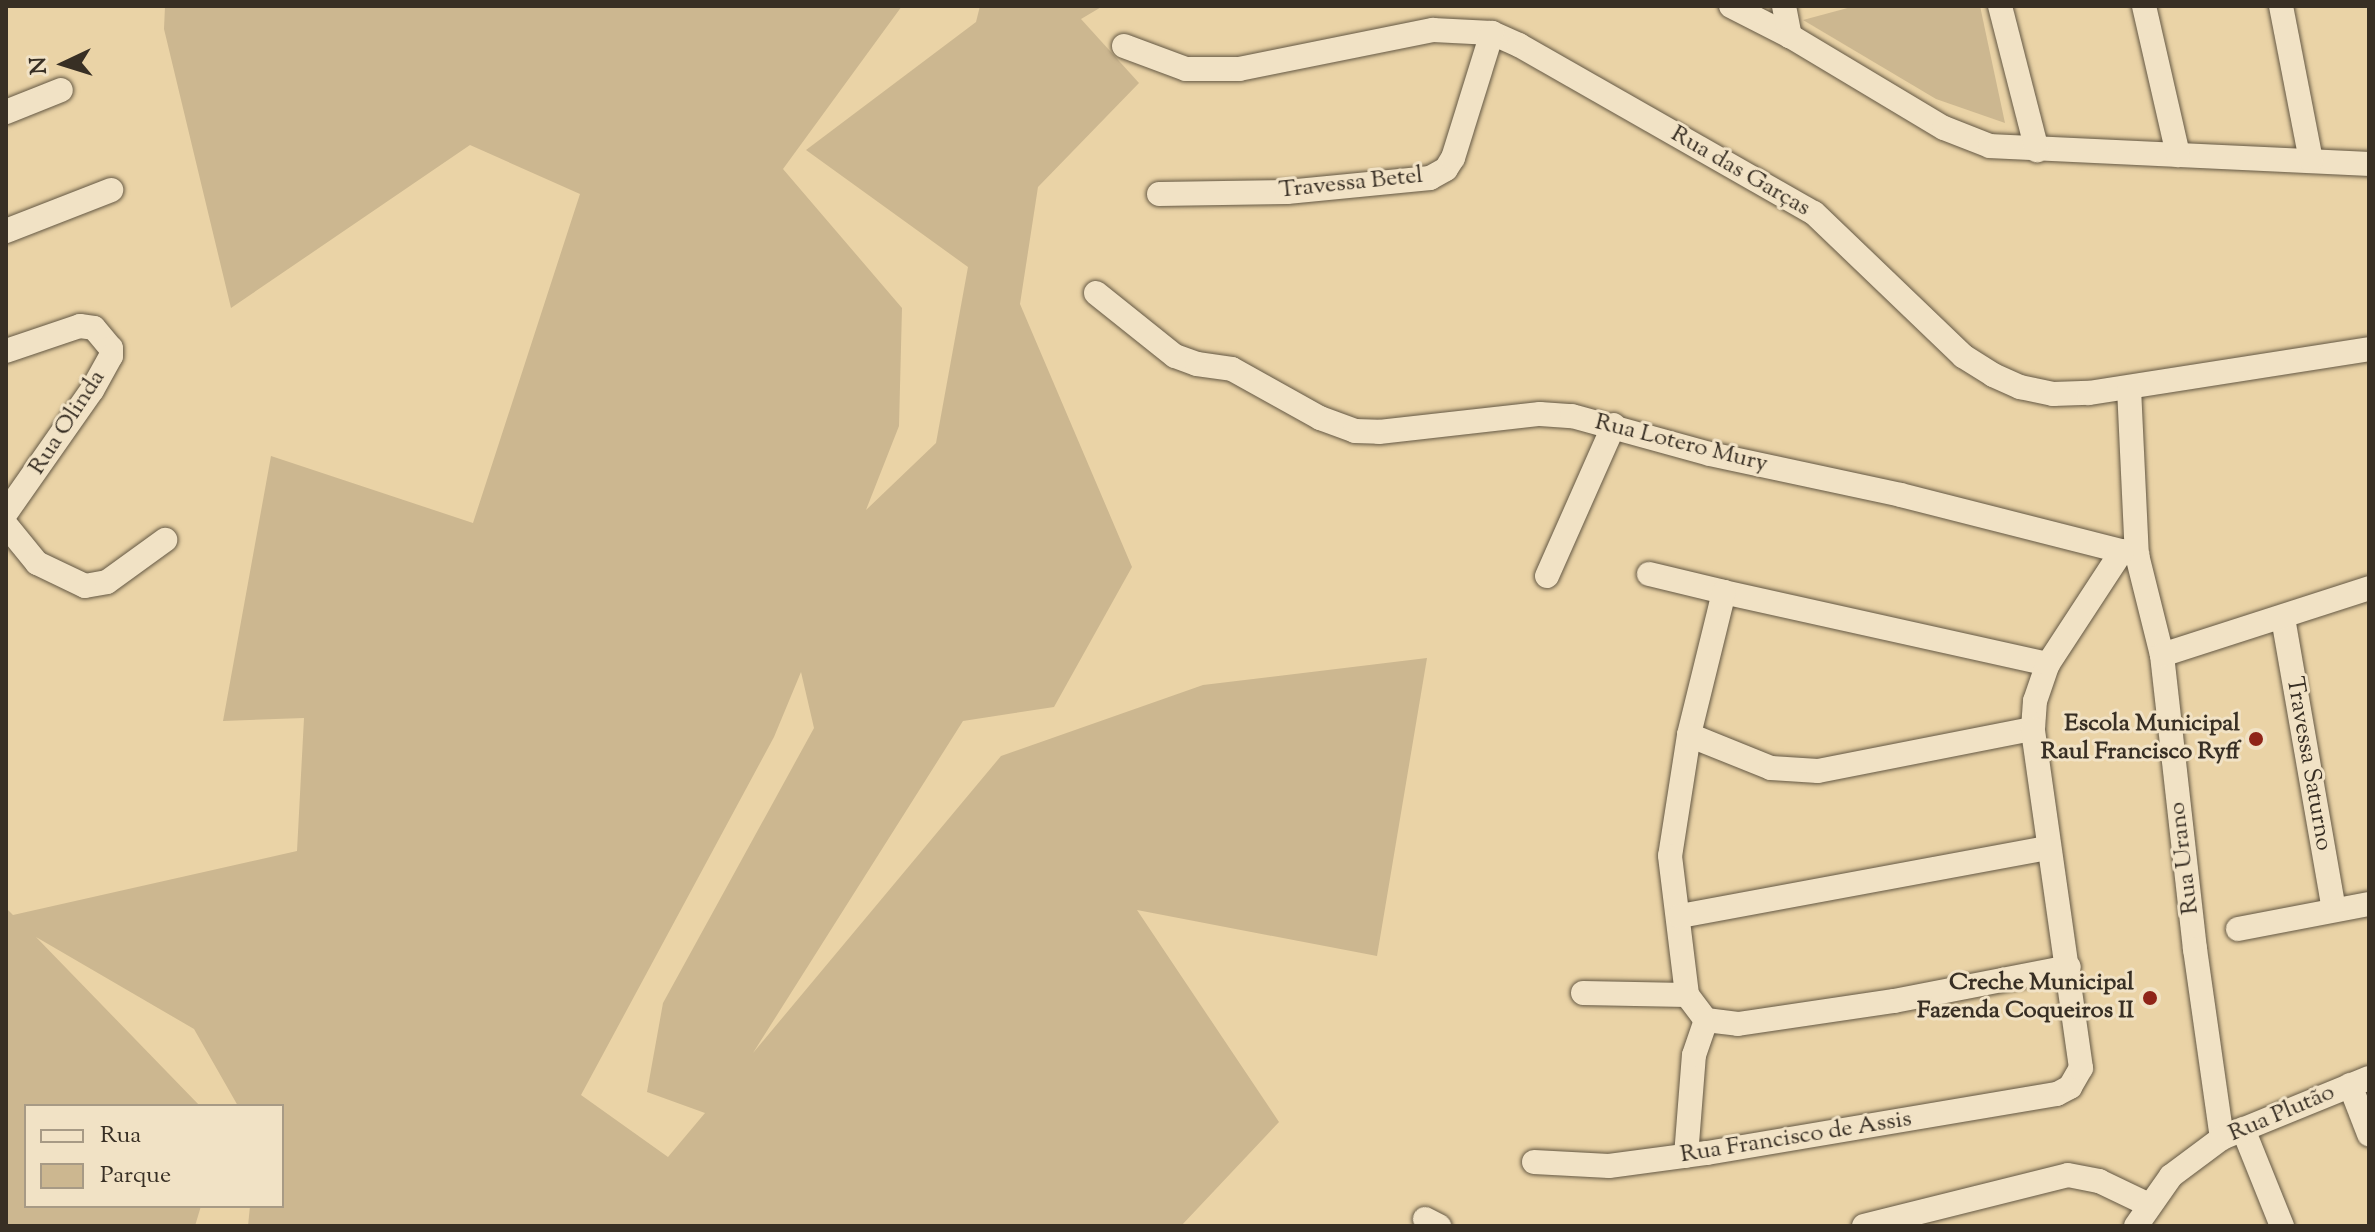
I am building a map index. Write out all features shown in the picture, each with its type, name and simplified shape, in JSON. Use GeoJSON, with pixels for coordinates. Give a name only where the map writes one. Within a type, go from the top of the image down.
{"type":"FeatureCollection","features":[{"type":"Feature","properties":{"kind":"street"},"geometry":{"type":"LineString","coordinates":[[1731,6],[1790,36],[1944,128],[1990,146],[2369,164]]}},
{"type":"Feature","properties":{"kind":"street"},"geometry":{"type":"LineString","coordinates":[[1786,6],[1790,36]]}},
{"type":"Feature","properties":{"kind":"street"},"geometry":{"type":"LineString","coordinates":[[2000,6],[2037,150]]}},
{"type":"Feature","properties":{"kind":"street"},"geometry":{"type":"LineString","coordinates":[[2144,6],[2178,155]]}},
{"type":"Feature","properties":{"kind":"street"},"geometry":{"type":"LineString","coordinates":[[2281,6],[2311,160]]}},
{"type":"Feature","properties":{"kind":"street","name":"Rua das Garças"},"geometry":{"type":"LineString","coordinates":[[1124,46],[1186,69],[1239,69],[1433,30],[1492,33],[1533,52],[1814,213],[1946,340],[1993,375],[2020,387],[2053,394],[2129,388],[2369,349]]}},
{"type":"Feature","properties":{"kind":"street","name":"Travessa Betel"},"geometry":{"type":"LineString","coordinates":[[1159,194],[1287,192],[1430,178],[1446,169],[1453,158],[1492,33]]}},
{"type":"Feature","properties":{"kind":"street"},"geometry":{"type":"LineString","coordinates":[[6,112],[61,90]]}},
{"type":"Feature","properties":{"kind":"street"},"geometry":{"type":"LineString","coordinates":[[6,231],[111,190]]}},
{"type":"Feature","properties":{"kind":"street","name":"Rua Lotero Mury"},"geometry":{"type":"LineString","coordinates":[[1096,293],[1175,356],[1197,364],[1232,369],[1320,418],[1355,431],[1379,432],[1540,414],[1614,425],[1710,454],[1901,495],[2130,553]]}},
{"type":"Feature","properties":{"kind":"street","name":"Rua Olinda"},"geometry":{"type":"LineString","coordinates":[[6,351],[80,326],[94,328],[111,348],[111,356],[92,390],[6,513]]}},
{"type":"Feature","properties":{"kind":"street","name":"Rua Urano"},"geometry":{"type":"LineString","coordinates":[[2129,388],[2130,553],[2162,655],[2195,949],[2233,1133],[2282,1226]]}},
{"type":"Feature","properties":{"kind":"street"},"geometry":{"type":"LineString","coordinates":[[1547,576],[1614,425]]}},
{"type":"Feature","properties":{"kind":"street"},"geometry":{"type":"LineString","coordinates":[[6,525],[37,563],[85,586],[107,582],[165,540]]}},
{"type":"Feature","properties":{"kind":"street"},"geometry":{"type":"LineString","coordinates":[[1724,592],[1689,735],[1670,856],[1680,916],[1687,995],[1706,1020],[1738,1024],[1894,1001],[2069,967],[2047,848],[2033,729],[2035,701],[2048,664],[2130,553]]}},
{"type":"Feature","properties":{"kind":"street"},"geometry":{"type":"LineString","coordinates":[[1649,574],[2048,664]]}},
{"type":"Feature","properties":{"kind":"street"},"geometry":{"type":"LineString","coordinates":[[2162,655],[2369,588]]}},
{"type":"Feature","properties":{"kind":"street","name":"Travessa Saturno"},"geometry":{"type":"LineString","coordinates":[[2283,618],[2334,909]]}},
{"type":"Feature","properties":{"kind":"street"},"geometry":{"type":"LineString","coordinates":[[1689,735],[1771,768],[1818,771],[2033,729]]}},
{"type":"Feature","properties":{"kind":"street"},"geometry":{"type":"LineString","coordinates":[[1680,916],[2047,848]]}},
{"type":"Feature","properties":{"kind":"street"},"geometry":{"type":"LineString","coordinates":[[2238,929],[2369,904]]}},
{"type":"Feature","properties":{"kind":"street","name":"Rua Francisco de Assis"},"geometry":{"type":"LineString","coordinates":[[1534,1162],[1609,1166],[1686,1156],[2057,1094],[2070,1087],[2081,1068],[2069,967]]}},
{"type":"Feature","properties":{"kind":"street"},"geometry":{"type":"LineString","coordinates":[[1583,993],[1687,995]]}},
{"type":"Feature","properties":{"kind":"street"},"geometry":{"type":"LineString","coordinates":[[1686,1156],[1691,1076],[1706,1020]]}},
{"type":"Feature","properties":{"kind":"street"},"geometry":{"type":"LineString","coordinates":[[2360,1081],[2369,1134]]}},
{"type":"Feature","properties":{"kind":"street","name":"Rua Plutão"},"geometry":{"type":"LineString","coordinates":[[2142,1216],[2171,1176],[2233,1133],[2360,1081]]}},
{"type":"Feature","properties":{"kind":"street"},"geometry":{"type":"LineString","coordinates":[[1864,1226],[2068,1175],[2099,1181],[2142,1216]]}},
{"type":"Feature","properties":{"kind":"green space"},"geometry":{"type":"Polygon","coordinates":[[[165,6],[902,6],[783,169],[902,308],[899,426],[866,510],[936,443],[968,267],[806,150],[976,22],[980,6],[1103,6],[1081,19],[1139,83],[1038,187],[1020,304],[1132,567],[1054,707],[963,721],[753,1053],[1001,756],[1203,685],[1427,658],[1377,956],[1137,910],[1279,1122],[1181,1226],[248,1226],[250,1208],[284,1208],[284,1104],[237,1104],[194,1029],[36,937],[198,1104],[24,1104],[24,1208],[200,1208],[195,1226],[6,1226],[6,908],[13,915],[297,851],[304,718],[223,721],[271,456],[473,523],[580,194],[470,145],[231,308],[164,29],[165,6]],[[801,672],[774,737],[581,1095],[668,1157],[705,1113],[647,1092],[663,1003],[814,728],[801,672]]]}},
{"type":"Feature","properties":{"kind":"green space"},"geometry":{"type":"Polygon","coordinates":[[[1855,6],[1980,6],[2005,123],[1936,99],[1803,20],[1855,6]]]}},
{"type":"Feature","properties":{"kind":"place","name":"Escola Municipal Raul Francisco Ryff"},"geometry":{"type":"Point","coordinates":[2256,739]}},
{"type":"Feature","properties":{"kind":"place","name":"Creche Municipal Fazenda Coqueiros II"},"geometry":{"type":"Point","coordinates":[2150,998]}}]}
